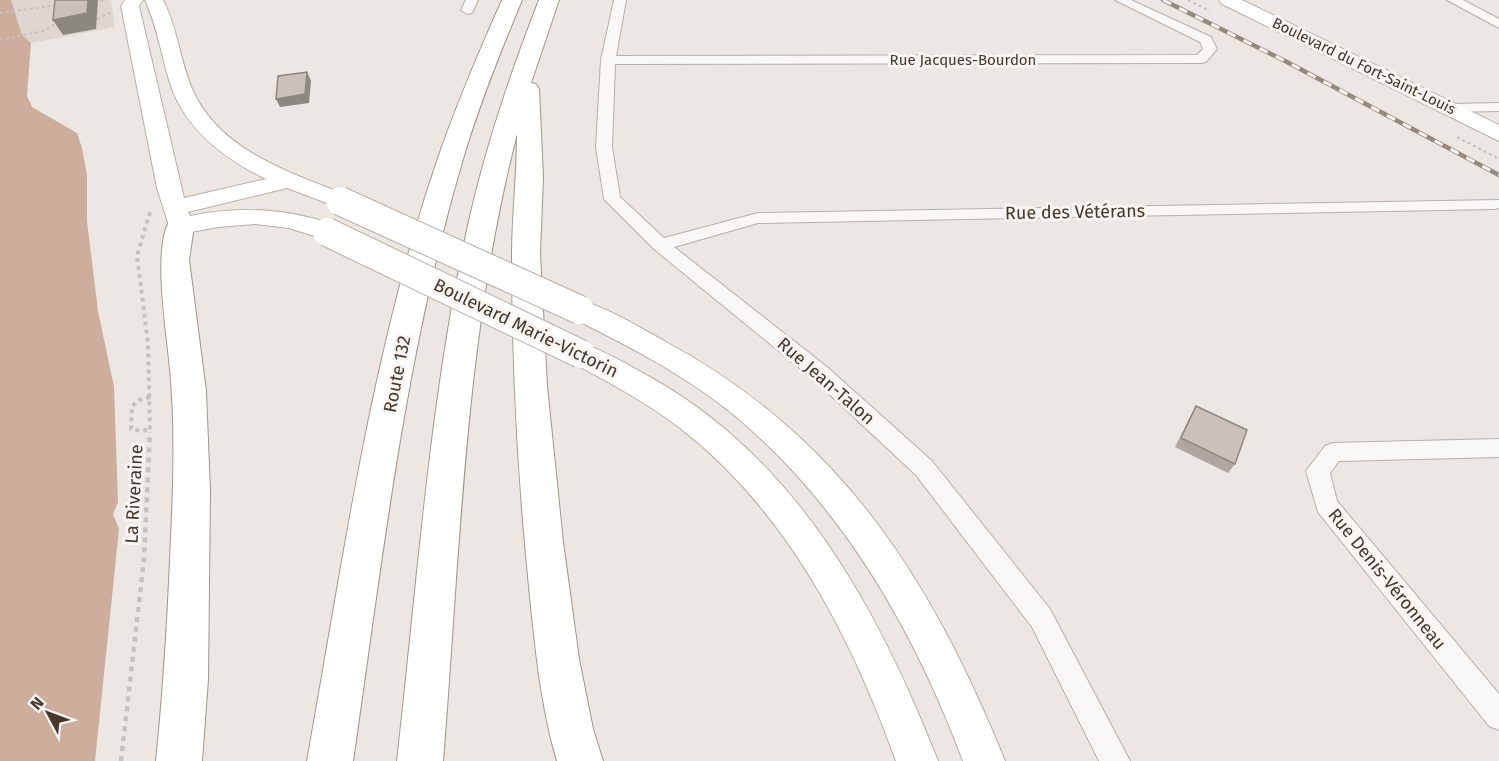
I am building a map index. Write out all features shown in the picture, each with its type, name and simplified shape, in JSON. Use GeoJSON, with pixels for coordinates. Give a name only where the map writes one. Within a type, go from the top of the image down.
{"type":"FeatureCollection","features":[{"type":"Feature","properties":{"kind":"highway","name":"Route 132"},"geometry":{"type":"LineString","coordinates":[[330,761],[386,431],[416,284],[460,129],[478,79],[512,0]]}},
{"type":"Feature","properties":{"kind":"highway"},"geometry":{"type":"LineString","coordinates":[[420,761],[449,465],[469,308],[491,188],[527,59],[549,0]]}},
{"type":"Feature","properties":{"kind":"highway"},"geometry":{"type":"LineString","coordinates":[[527,59],[530,177],[526,253],[530,386],[544,542],[558,659],[570,729],[580,761]]}},
{"type":"Feature","properties":{"kind":"highway"},"geometry":{"type":"LineString","coordinates":[[168,222],[175,260],[189,391],[192,492],[186,679],[179,761]]}},
{"type":"Feature","properties":{"kind":"street"},"geometry":{"type":"LineString","coordinates":[[134,0],[130,6],[168,188],[168,222],[291,180]]}},
{"type":"Feature","properties":{"kind":"street","name":"Boulevard Marie-Victorin"},"geometry":{"type":"LineString","coordinates":[[154,0],[184,94],[198,118],[228,148],[291,180],[580,310],[654,347],[721,390],[770,429],[820,479],[866,537],[904,593],[952,682],[984,761]]}},
{"type":"Feature","properties":{"kind":"street","name":"Rue Jean-Talon"},"geometry":{"type":"LineString","coordinates":[[620,0],[608,60],[604,147],[612,198],[660,245],[820,373],[924,468],[1041,618],[1115,761]]}},
{"type":"Feature","properties":{"kind":"street","name":"Rue Jacques-Bourdon"},"geometry":{"type":"LineString","coordinates":[[608,60],[1202,59],[1210,49],[1206,40],[1121,0]]}},
{"type":"Feature","properties":{"kind":"street","name":"Boulevard du Fort-Saint-Louis"},"geometry":{"type":"LineString","coordinates":[[1228,0],[1499,134]]}},
{"type":"Feature","properties":{"kind":"street"},"geometry":{"type":"LineString","coordinates":[[1453,0],[1499,24]]}},
{"type":"Feature","properties":{"kind":"street"},"geometry":{"type":"LineString","coordinates":[[1450,108],[1499,107]]}},
{"type":"Feature","properties":{"kind":"street","name":"Rue des Vétérans"},"geometry":{"type":"LineString","coordinates":[[660,245],[758,218],[1494,204]]}},
{"type":"Feature","properties":{"kind":"street","name":"Boulevard Marie-Victorin"},"geometry":{"type":"LineString","coordinates":[[168,222],[277,216],[308,224],[581,354],[660,397],[705,430],[746,468],[782,508],[824,566],[854,615],[890,690],[917,761]]}},
{"type":"Feature","properties":{"kind":"street","name":"Rue Denis-Véronneau"},"geometry":{"type":"LineString","coordinates":[[1499,448],[1333,452],[1318,471],[1326,505],[1499,716]]}},
{"type":"Feature","properties":{"kind":"path"},"geometry":{"type":"LineString","coordinates":[[87,3],[105,0]]}},
{"type":"Feature","properties":{"kind":"path"},"geometry":{"type":"LineString","coordinates":[[88,21],[97,19],[97,2]]}},
{"type":"Feature","properties":{"kind":"path"},"geometry":{"type":"LineString","coordinates":[[0,13],[58,5]]}},
{"type":"Feature","properties":{"kind":"path"},"geometry":{"type":"LineString","coordinates":[[0,40],[43,32],[56,24]]}},
{"type":"Feature","properties":{"kind":"path","name":"La Riveraine"},"geometry":{"type":"LineString","coordinates":[[121,761],[144,566],[150,429],[147,325],[137,256],[144,237],[168,222]]}},
{"type":"Feature","properties":{"kind":"path"},"geometry":{"type":"LineString","coordinates":[[150,397],[139,400],[132,406],[131,429],[141,431],[150,429]]}},
{"type":"Feature","properties":{"kind":"shaded area"},"geometry":{"type":"Polygon","coordinates":[[[0,0],[11,0],[22,35],[31,43],[27,96],[32,107],[77,133],[82,148],[87,175],[87,221],[98,311],[114,387],[118,502],[113,514],[119,529],[95,761],[0,761],[0,0]]]}},
{"type":"Feature","properties":{"kind":"shaded area"},"geometry":{"type":"Polygon","coordinates":[[[11,0],[111,0],[115,27],[31,43],[22,35],[11,0]]]}},
{"type":"Feature","properties":{"kind":"building"},"geometry":{"type":"Polygon","coordinates":[[[55,0],[88,0],[87,13],[53,20],[55,0]]]}},
{"type":"Feature","properties":{"kind":"building"},"geometry":{"type":"Polygon","coordinates":[[[307,72],[305,94],[276,99],[278,76],[307,72]]]}},
{"type":"Feature","properties":{"kind":"building"},"geometry":{"type":"Polygon","coordinates":[[[1196,406],[1247,430],[1235,464],[1181,438],[1196,406]]]}},
{"type":"Feature","properties":{"kind":"railway"},"geometry":{"type":"LineString","coordinates":[[1163,0],[1287,62],[1499,175]]}}]}
